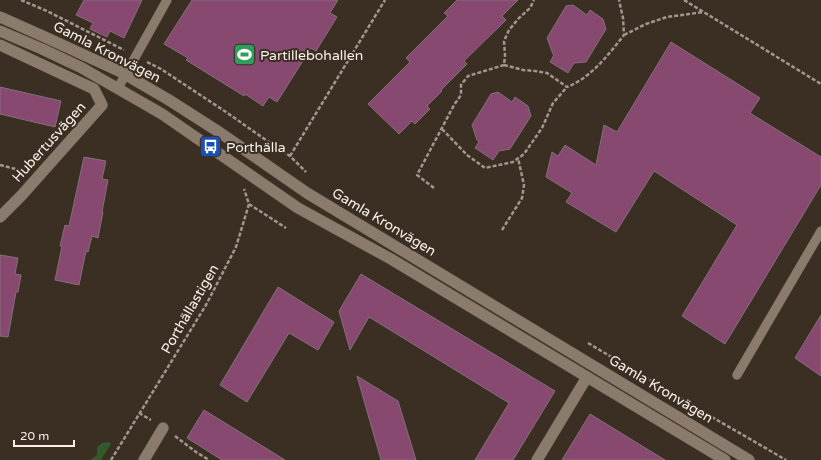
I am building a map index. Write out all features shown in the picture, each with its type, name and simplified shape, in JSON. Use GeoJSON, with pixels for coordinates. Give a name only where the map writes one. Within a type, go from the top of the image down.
{"type":"FeatureCollection","features":[{"type":"Feature","properties":{"kind":"street","name":"Gamla Kronvägen"},"geometry":{"type":"LineString","coordinates":[[0,17],[126,75],[169,100],[219,132],[314,197],[749,460]]}},
{"type":"Feature","properties":{"kind":"street","name":"Gamla Kronvägen"},"geometry":{"type":"LineString","coordinates":[[0,31],[82,68],[162,114],[298,208],[391,259],[725,460]]}},
{"type":"Feature","properties":{"kind":"street","name":"Hubertusvägen"},"geometry":{"type":"LineString","coordinates":[[0,45],[94,89],[102,105],[21,196],[0,216]]}},
{"type":"Feature","properties":{"kind":"street"},"geometry":{"type":"LineString","coordinates":[[537,460],[587,377]]}},
{"type":"Feature","properties":{"kind":"street"},"geometry":{"type":"LineString","coordinates":[[144,460],[163,428]]}},
{"type":"Feature","properties":{"kind":"lane"},"geometry":{"type":"LineString","coordinates":[[118,88],[168,0]]}},
{"type":"Feature","properties":{"kind":"lane"},"geometry":{"type":"LineString","coordinates":[[737,375],[821,231]]}},
{"type":"Feature","properties":{"kind":"path"},"geometry":{"type":"LineString","coordinates":[[21,0],[47,11],[161,69],[290,156],[385,0]]}},
{"type":"Feature","properties":{"kind":"path"},"geometry":{"type":"LineString","coordinates":[[504,65],[504,41],[509,30],[530,8],[534,0]]}},
{"type":"Feature","properties":{"kind":"path"},"geometry":{"type":"LineString","coordinates":[[619,0],[623,18],[624,35]]}},
{"type":"Feature","properties":{"kind":"path"},"geometry":{"type":"LineString","coordinates":[[684,0],[821,84]]}},
{"type":"Feature","properties":{"kind":"path"},"geometry":{"type":"LineString","coordinates":[[442,128],[467,155],[486,168],[513,162],[524,154],[542,128],[553,103],[567,87],[575,84],[596,69],[624,35],[646,24],[667,18],[704,12]]}},
{"type":"Feature","properties":{"kind":"path"},"geometry":{"type":"LineString","coordinates":[[434,188],[417,175],[454,105],[461,95],[461,85],[468,76],[504,65],[523,70],[547,73],[567,87]]}},
{"type":"Feature","properties":{"kind":"path"},"geometry":{"type":"LineString","coordinates":[[502,230],[522,198],[524,185],[518,158]]}},
{"type":"Feature","properties":{"kind":"path"},"geometry":{"type":"LineString","coordinates":[[0,165],[39,175]]}},
{"type":"Feature","properties":{"kind":"path"},"geometry":{"type":"LineString","coordinates":[[251,176],[243,188],[249,204],[286,228]]}},
{"type":"Feature","properties":{"kind":"path","name":"Porthällastigen"},"geometry":{"type":"LineString","coordinates":[[111,460],[206,305],[236,247],[249,204]]}},
{"type":"Feature","properties":{"kind":"path"},"geometry":{"type":"LineString","coordinates":[[176,436],[209,460]]}},
{"type":"Feature","properties":{"kind":"green space"},"geometry":{"type":"Polygon","coordinates":[[[109,442],[111,444],[101,460],[90,460],[97,455],[97,447],[102,443],[109,442]]]}},
{"type":"Feature","properties":{"kind":"building"},"geometry":{"type":"Polygon","coordinates":[[[84,0],[142,0],[124,38],[110,31],[107,37],[90,29],[93,23],[76,15],[84,0]]]}},
{"type":"Feature","properties":{"kind":"building","name":"Partillebohallen"},"geometry":{"type":"Polygon","coordinates":[[[192,0],[338,0],[330,13],[337,17],[316,51],[311,48],[277,102],[269,97],[263,106],[186,60],[188,58],[164,44],[192,0]]]}},
{"type":"Feature","properties":{"kind":"building"},"geometry":{"type":"Polygon","coordinates":[[[457,0],[518,0],[502,16],[506,20],[464,61],[467,64],[427,106],[430,109],[415,124],[412,121],[399,134],[368,104],[410,62],[406,58],[448,16],[444,13],[457,0]]]}},
{"type":"Feature","properties":{"kind":"building"},"geometry":{"type":"Polygon","coordinates":[[[573,5],[587,15],[590,10],[603,19],[606,29],[586,62],[574,63],[568,73],[550,62],[554,55],[547,38],[566,6],[573,5]]]}},
{"type":"Feature","properties":{"kind":"building"},"geometry":{"type":"Polygon","coordinates":[[[671,42],[760,98],[750,113],[821,157],[821,185],[725,344],[682,316],[737,225],[654,171],[616,232],[566,202],[572,193],[546,177],[552,152],[558,156],[565,145],[596,165],[604,125],[617,132],[671,42]]]}},
{"type":"Feature","properties":{"kind":"building"},"geometry":{"type":"Polygon","coordinates":[[[0,87],[61,101],[55,127],[0,114],[0,87]]]}},
{"type":"Feature","properties":{"kind":"building"},"geometry":{"type":"Polygon","coordinates":[[[498,92],[512,102],[515,97],[528,106],[531,116],[510,149],[499,151],[493,160],[475,148],[479,142],[472,125],[491,94],[498,92]]]}},
{"type":"Feature","properties":{"kind":"building"},"geometry":{"type":"Polygon","coordinates":[[[84,157],[106,161],[102,179],[108,180],[98,238],[92,236],[88,252],[86,251],[79,285],[55,280],[62,246],[60,246],[65,225],[69,226],[84,157]]]}},
{"type":"Feature","properties":{"kind":"building"},"geometry":{"type":"Polygon","coordinates":[[[0,255],[18,258],[15,274],[21,275],[18,292],[16,292],[8,337],[0,336],[0,255]]]}},
{"type":"Feature","properties":{"kind":"building"},"geometry":{"type":"Polygon","coordinates":[[[361,274],[555,391],[513,460],[475,460],[509,403],[369,317],[350,350],[339,311],[361,274]]]}},
{"type":"Feature","properties":{"kind":"building"},"geometry":{"type":"Polygon","coordinates":[[[278,287],[334,322],[318,350],[289,333],[247,402],[220,385],[278,287]]]}},
{"type":"Feature","properties":{"kind":"building"},"geometry":{"type":"Polygon","coordinates":[[[821,315],[821,376],[795,358],[821,315]]]}},
{"type":"Feature","properties":{"kind":"building"},"geometry":{"type":"Polygon","coordinates":[[[357,376],[398,401],[416,460],[381,460],[357,376]]]}},
{"type":"Feature","properties":{"kind":"building"},"geometry":{"type":"Polygon","coordinates":[[[204,410],[285,460],[222,460],[187,438],[204,410]]]}},
{"type":"Feature","properties":{"kind":"building"},"geometry":{"type":"Polygon","coordinates":[[[590,414],[665,460],[562,460],[590,414]]]}},
{"type":"Feature","properties":{"kind":"place","name":"Partillebohallen"},"geometry":{"type":"Point","coordinates":[244,55]}},
{"type":"Feature","properties":{"kind":"place","name":"Porthälla"},"geometry":{"type":"Point","coordinates":[211,147]}}]}
